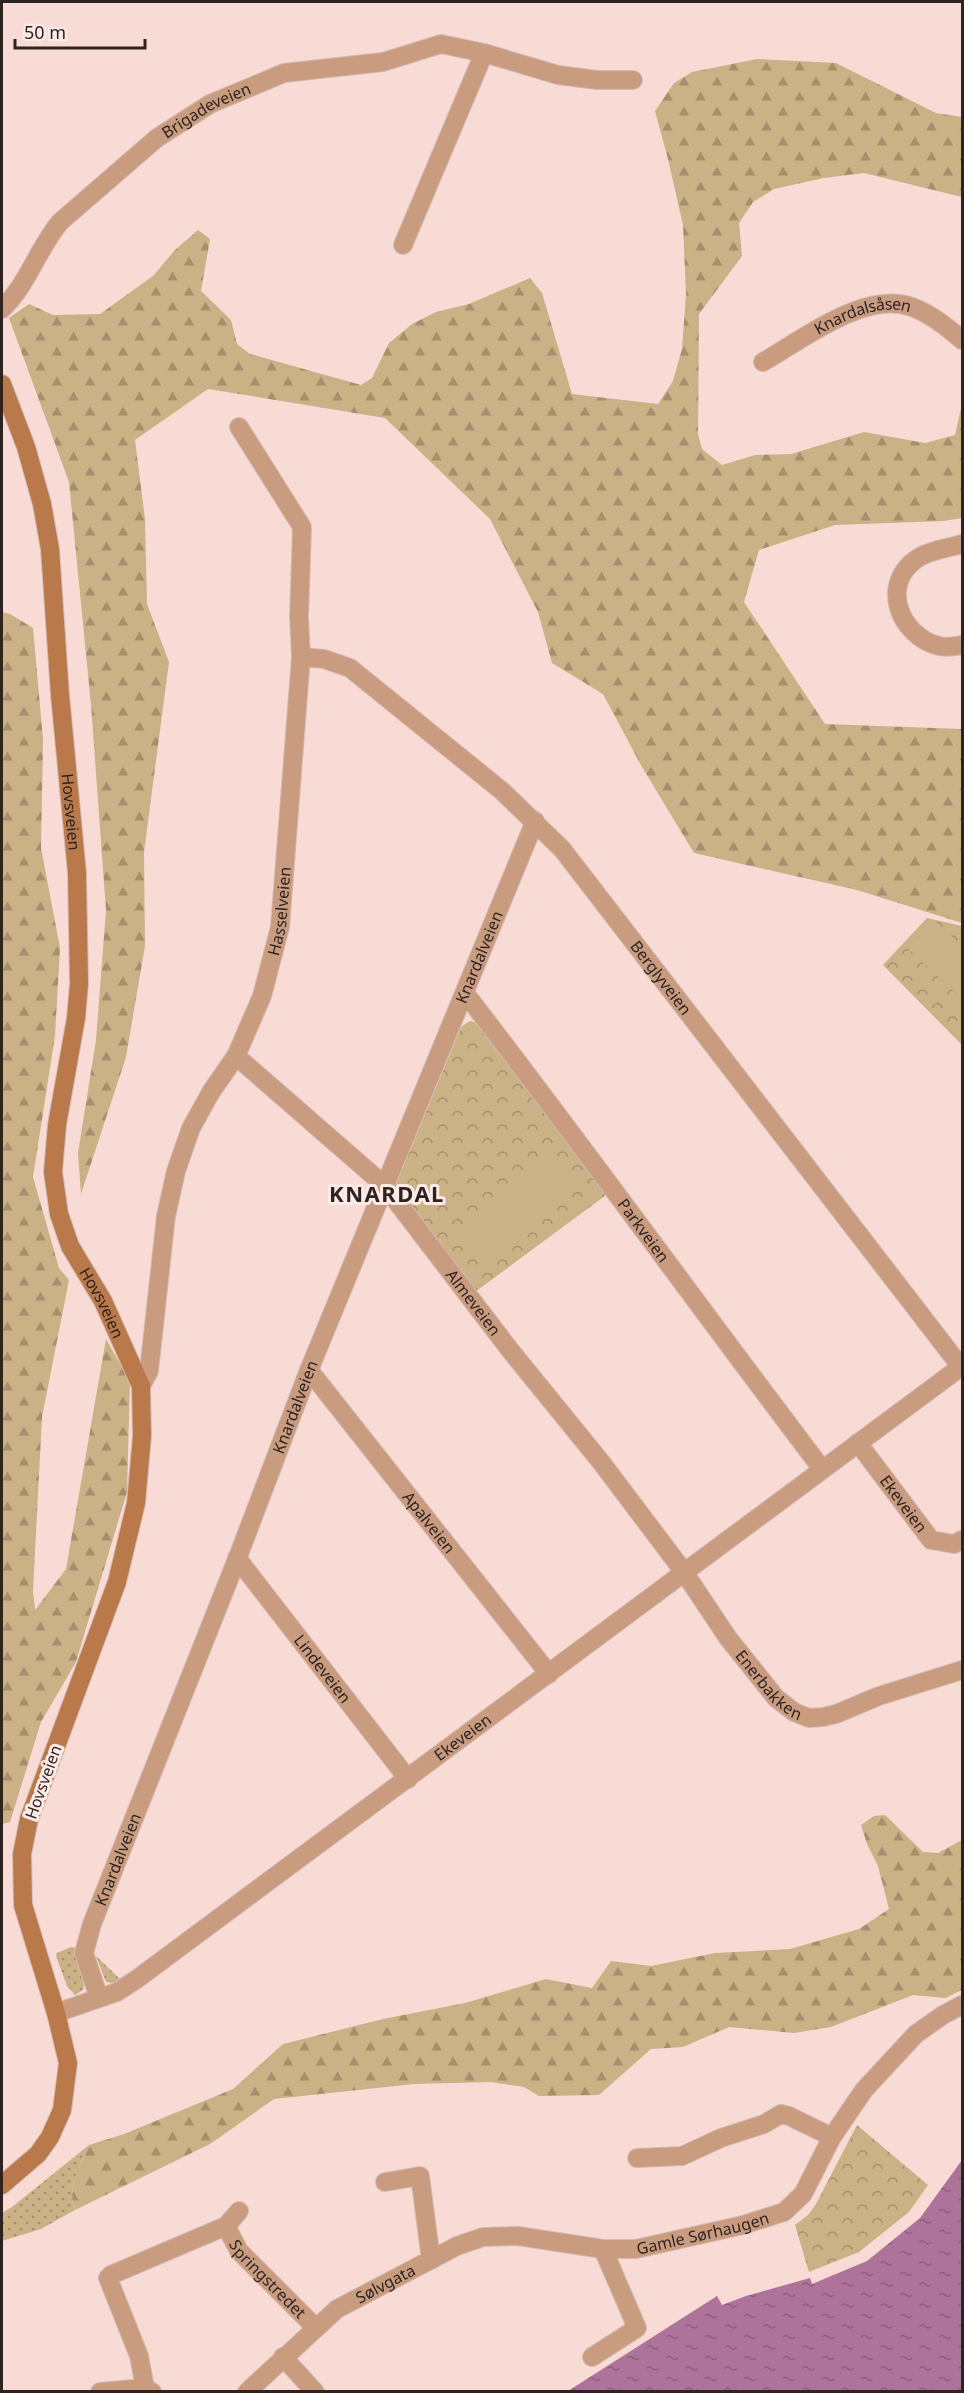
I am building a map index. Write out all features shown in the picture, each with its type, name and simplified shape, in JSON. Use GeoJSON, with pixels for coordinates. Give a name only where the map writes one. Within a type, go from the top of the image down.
{"type":"FeatureCollection","features":[{"type":"Feature","properties":{"kind":"street","name":"Brigadeveien"},"geometry":{"type":"LineString","coordinates":[[2,309],[14,298],[28,277],[47,238],[60,222],[157,138],[210,104],[284,73],[383,62],[441,44],[484,53],[558,75],[597,80],[633,80]]}},
{"type":"Feature","properties":{"kind":"street"},"geometry":{"type":"LineString","coordinates":[[404,245],[484,53]]}},
{"type":"Feature","properties":{"kind":"street","name":"Knardalsåsen"},"geometry":{"type":"LineString","coordinates":[[763,362],[836,319],[854,310],[875,304],[892,303],[911,306],[932,316],[963,340]]}},
{"type":"Feature","properties":{"kind":"street","name":"Hovsveien"},"geometry":{"type":"LineString","coordinates":[[2,390],[26,447],[42,504],[50,549],[60,695],[77,873],[79,984],[76,1018],[56,1137],[53,1172],[59,1214],[70,1246],[103,1301],[141,1386],[142,1436],[136,1503],[117,1582],[29,1819],[22,1854],[23,1905],[56,2013],[68,2063],[62,2110],[50,2137],[38,2154],[2,2185]]}},
{"type":"Feature","properties":{"kind":"street","name":"Hasselveien"},"geometry":{"type":"LineString","coordinates":[[141,1386],[149,1371],[166,1216],[176,1171],[191,1128],[211,1092],[236,1056],[265,988],[280,927],[301,657],[299,617],[303,526],[239,427]]}},
{"type":"Feature","properties":{"kind":"street"},"geometry":{"type":"LineString","coordinates":[[963,544],[920,556],[906,568],[898,587],[898,605],[902,619],[910,630],[926,641],[942,647],[963,645]]}},
{"type":"Feature","properties":{"kind":"street","name":"Berglyveien"},"geometry":{"type":"LineString","coordinates":[[301,657],[324,659],[350,668],[502,791],[568,855],[962,1367]]}},
{"type":"Feature","properties":{"kind":"street","name":"Knardalveien"},"geometry":{"type":"LineString","coordinates":[[99,1998],[84,1953],[85,1944],[309,1370],[535,821]]}},
{"type":"Feature","properties":{"kind":"street","name":"Parkveien"},"geometry":{"type":"LineString","coordinates":[[465,993],[570,1130],[720,1336],[822,1469]]}},
{"type":"Feature","properties":{"kind":"street","name":"Almeveien"},"geometry":{"type":"LineString","coordinates":[[236,1056],[384,1185],[684,1572]]}},
{"type":"Feature","properties":{"kind":"street","name":"Ekeveien"},"geometry":{"type":"LineString","coordinates":[[56,2013],[117,1992],[137,1979],[962,1367]]}},
{"type":"Feature","properties":{"kind":"street","name":"Apalveien"},"geometry":{"type":"LineString","coordinates":[[309,1370],[549,1674]]}},
{"type":"Feature","properties":{"kind":"street","name":"Ekeveien"},"geometry":{"type":"LineString","coordinates":[[858,1443],[931,1540],[954,1544],[963,1540]]}},
{"type":"Feature","properties":{"kind":"street","name":"Lindeveien"},"geometry":{"type":"LineString","coordinates":[[237,1558],[408,1779]]}},
{"type":"Feature","properties":{"kind":"street","name":"Enerbakken"},"geometry":{"type":"LineString","coordinates":[[684,1572],[728,1638],[776,1698],[794,1713],[809,1718],[836,1714],[879,1696],[963,1670]]}},
{"type":"Feature","properties":{"kind":"street","name":"Gamle Sørhaugen"},"geometry":{"type":"LineString","coordinates":[[501,2236],[518,2236],[603,2249],[636,2249],[743,2225],[783,2212],[803,2193],[832,2137],[864,2090],[916,2034],[963,2004]]}},
{"type":"Feature","properties":{"kind":"street"},"geometry":{"type":"LineString","coordinates":[[637,2158],[682,2156],[721,2138],[764,2124],[781,2114],[789,2115],[832,2137]]}},
{"type":"Feature","properties":{"kind":"street"},"geometry":{"type":"LineString","coordinates":[[385,2182],[420,2176],[430,2260]]}},
{"type":"Feature","properties":{"kind":"street"},"geometry":{"type":"LineString","coordinates":[[100,2391],[149,2390],[139,2356],[108,2278],[226,2226],[239,2211]]}},
{"type":"Feature","properties":{"kind":"street","name":"Springstredet"},"geometry":{"type":"LineString","coordinates":[[226,2226],[239,2251],[315,2327]]}},
{"type":"Feature","properties":{"kind":"street","name":"Sølvgata"},"geometry":{"type":"LineString","coordinates":[[247,2391],[337,2309],[457,2247],[483,2237],[501,2236]]}},
{"type":"Feature","properties":{"kind":"street"},"geometry":{"type":"LineString","coordinates":[[592,2357],[637,2328],[603,2249]]}},
{"type":"Feature","properties":{"kind":"street"},"geometry":{"type":"LineString","coordinates":[[283,2357],[315,2391]]}},
{"type":"Feature","properties":{"kind":"green space"},"geometry":{"type":"Polygon","coordinates":[[[757,59],[836,63],[936,113],[962,117],[962,197],[864,173],[824,178],[774,189],[753,202],[739,223],[742,256],[699,314],[698,434],[702,449],[722,465],[755,455],[791,454],[864,432],[925,443],[955,435],[962,404],[962,518],[944,521],[835,525],[759,550],[744,602],[825,724],[962,729],[962,923],[857,890],[694,853],[642,767],[603,694],[552,663],[538,612],[490,519],[385,418],[208,389],[135,440],[145,519],[147,604],[169,662],[144,852],[145,946],[126,1057],[81,1194],[78,1153],[96,1040],[106,910],[91,705],[69,482],[9,318],[29,304],[53,315],[100,314],[153,276],[175,250],[198,230],[210,239],[201,291],[231,320],[237,344],[250,354],[361,385],[372,378],[389,343],[412,324],[436,312],[469,304],[530,278],[542,293],[572,394],[658,404],[673,381],[682,349],[686,294],[683,225],[655,111],[674,83],[692,72],[757,59]]]}},
{"type":"Feature","properties":{"kind":"green space"},"geometry":{"type":"Polygon","coordinates":[[[2,612],[10,614],[33,628],[43,739],[41,848],[60,948],[55,1036],[33,1177],[59,1268],[69,1280],[42,1417],[33,1591],[35,1610],[66,1569],[106,1339],[130,1381],[127,1492],[76,1662],[41,1722],[10,1822],[2,1824],[2,612]]]}},
{"type":"Feature","properties":{"kind":"green space"},"geometry":{"type":"Polygon","coordinates":[[[927,918],[962,926],[962,1045],[883,965],[927,918]]]}},
{"type":"Feature","properties":{"kind":"green space"},"geometry":{"type":"Polygon","coordinates":[[[934,920],[962,946],[962,999],[908,949],[934,920]]]}},
{"type":"Feature","properties":{"kind":"green space"},"geometry":{"type":"Polygon","coordinates":[[[470,1021],[478,1023],[609,1193],[475,1292],[394,1189],[461,1027],[470,1021]]]}},
{"type":"Feature","properties":{"kind":"green space"},"geometry":{"type":"Polygon","coordinates":[[[552,1154],[578,1189],[481,1260],[459,1231],[552,1154]]]}},
{"type":"Feature","properties":{"kind":"green space"},"geometry":{"type":"Polygon","coordinates":[[[885,1815],[923,1852],[938,1853],[962,1840],[962,1990],[945,1998],[913,1995],[831,2027],[794,2033],[729,2027],[683,2047],[651,2049],[599,2095],[539,2096],[524,2087],[491,2082],[414,2084],[274,2099],[210,2144],[75,2210],[73,2185],[89,2145],[124,2134],[233,2089],[283,2044],[383,2019],[465,2003],[546,1979],[592,1988],[611,1961],[651,1966],[715,1953],[790,1949],[859,1929],[889,1909],[878,1866],[861,1825],[874,1816],[885,1815]]]}},
{"type":"Feature","properties":{"kind":"green space"},"geometry":{"type":"Polygon","coordinates":[[[71,1947],[76,1948],[84,1985],[83,1990],[75,1995],[67,1986],[56,1956],[57,1953],[71,1947]]]}},
{"type":"Feature","properties":{"kind":"green space"},"geometry":{"type":"Polygon","coordinates":[[[96,1956],[121,1980],[115,1983],[106,1982],[96,1956]]]}},
{"type":"Feature","properties":{"kind":"green space"},"geometry":{"type":"Polygon","coordinates":[[[857,2125],[928,2185],[909,2212],[859,2252],[809,2272],[795,2225],[808,2215],[816,2204],[857,2125]]]}},
{"type":"Feature","properties":{"kind":"green space"},"geometry":{"type":"Polygon","coordinates":[[[89,2145],[73,2185],[75,2210],[41,2229],[2,2241],[2,2213],[89,2145]]]}},
{"type":"Feature","properties":{"kind":"water"},"geometry":{"type":"Polygon","coordinates":[[[962,2160],[962,2391],[568,2391],[717,2296],[722,2305],[810,2278],[812,2284],[867,2261],[920,2218],[962,2160]]]}},
{"type":"Feature","properties":{"kind":"district","name":"KNARDAL"},"geometry":{"type":"Point","coordinates":[387,1194]}}]}
